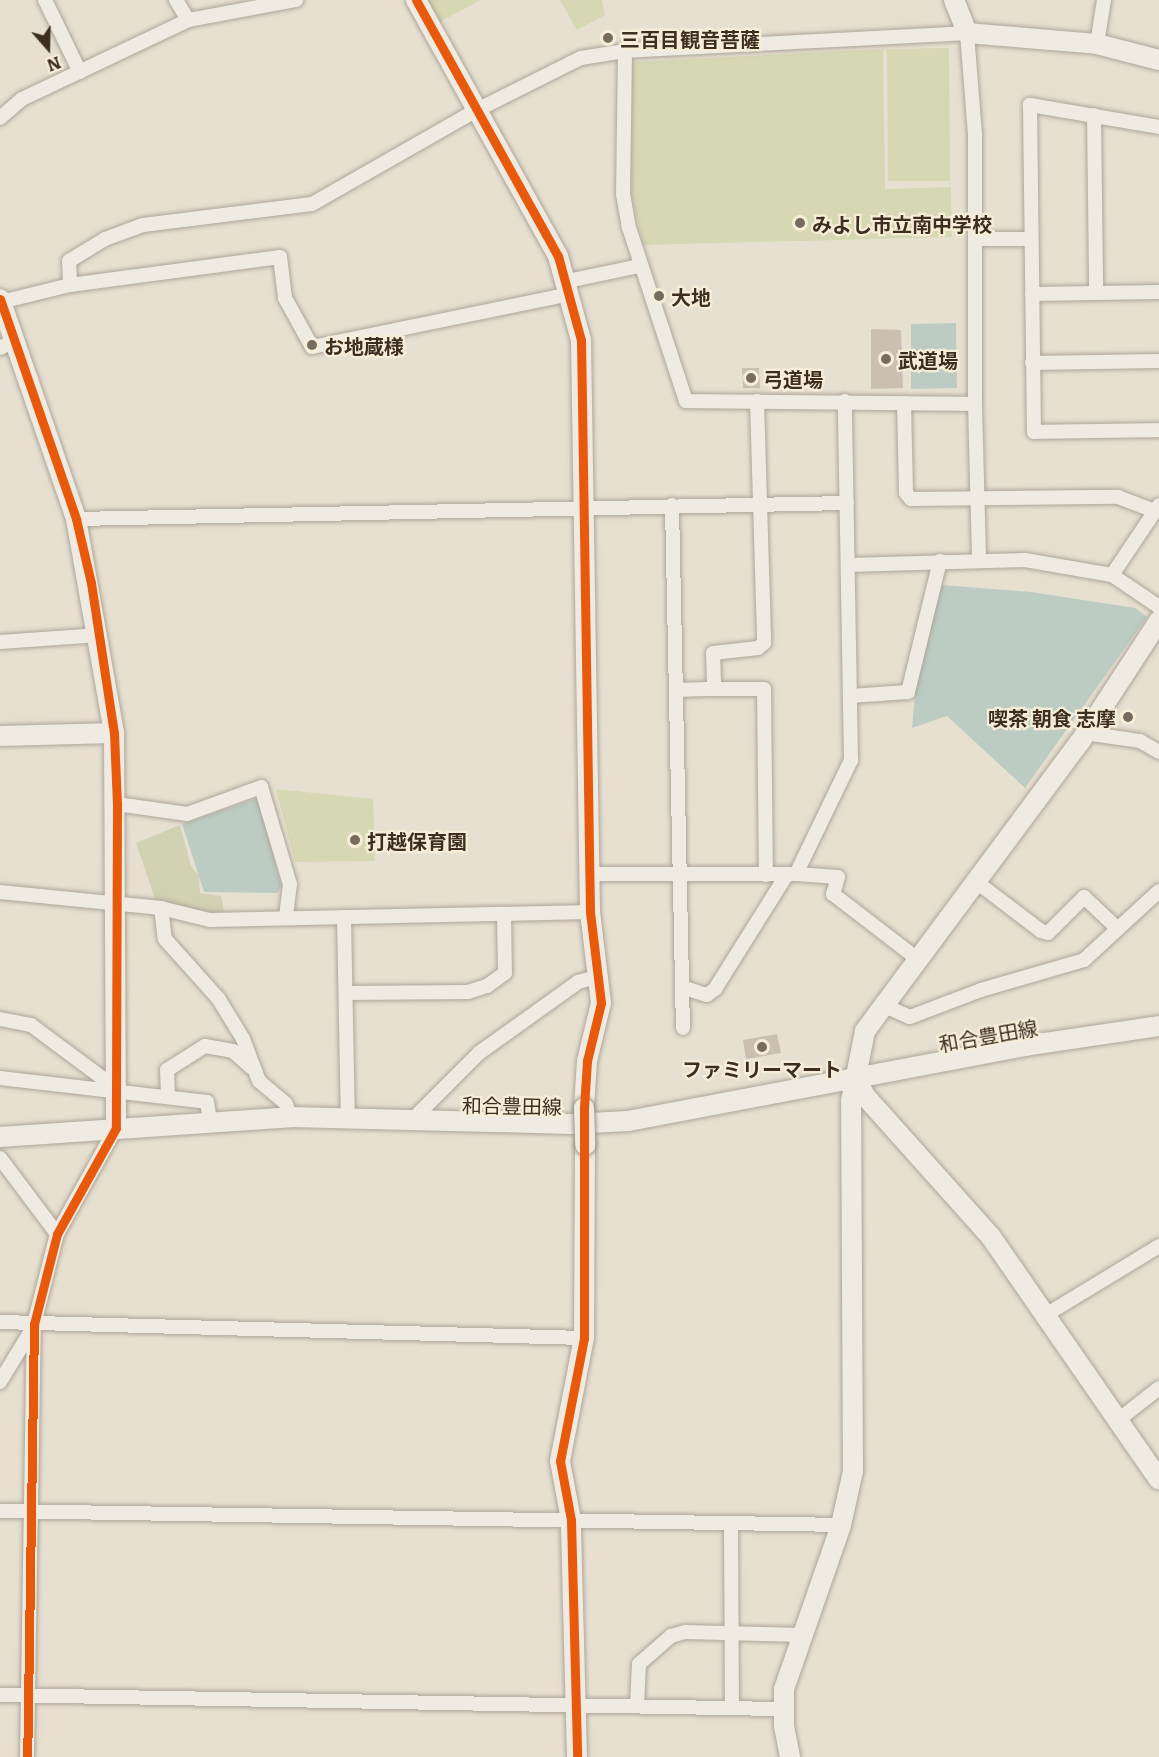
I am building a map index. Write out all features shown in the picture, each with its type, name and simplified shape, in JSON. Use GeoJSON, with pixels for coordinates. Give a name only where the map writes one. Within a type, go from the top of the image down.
{"type":"FeatureCollection","features":[{"type":"Feature","properties":{"kind":"street"},"geometry":{"type":"LineString","coordinates":[[45,0],[80,72]]}},
{"type":"Feature","properties":{"kind":"street"},"geometry":{"type":"LineString","coordinates":[[176,0],[188,20]]}},
{"type":"Feature","properties":{"kind":"street"},"geometry":{"type":"LineString","coordinates":[[0,118],[22,99],[188,20],[296,0]]}},
{"type":"Feature","properties":{"kind":"street"},"geometry":{"type":"LineString","coordinates":[[416,0],[547,233],[569,288],[581,340],[590,912],[600,976],[601,1003],[587,1061],[584,1108],[584,1338],[560,1461],[572,1520],[578,1705],[577,1757]]}},
{"type":"Feature","properties":{"kind":"street"},"geometry":{"type":"LineString","coordinates":[[954,0],[967,33],[975,135],[975,404],[979,560]]}},
{"type":"Feature","properties":{"kind":"street"},"geometry":{"type":"LineString","coordinates":[[1096,44],[1104,0]]}},
{"type":"Feature","properties":{"kind":"street"},"geometry":{"type":"LineString","coordinates":[[70,285],[69,261],[105,239],[143,225],[312,204],[477,110],[581,58],[625,51],[967,33],[1096,44],[1159,60]]}},
{"type":"Feature","properties":{"kind":"street"},"geometry":{"type":"LineString","coordinates":[[625,51],[623,194],[639,266],[680,395],[686,401],[975,404]]}},
{"type":"Feature","properties":{"kind":"street"},"geometry":{"type":"LineString","coordinates":[[1159,127],[1030,105],[1034,432],[1159,430]]}},
{"type":"Feature","properties":{"kind":"street"},"geometry":{"type":"LineString","coordinates":[[1094,115],[1096,291]]}},
{"type":"Feature","properties":{"kind":"street"},"geometry":{"type":"LineString","coordinates":[[975,239],[1031,239]]}},
{"type":"Feature","properties":{"kind":"street"},"geometry":{"type":"LineString","coordinates":[[0,1382],[14,1365],[34,1324],[57,1234],[116,1128],[113,1088],[117,804],[114,733],[100,635],[76,519],[8,344],[1,301],[70,285],[280,257],[285,298],[312,347],[569,288],[639,266]]}},
{"type":"Feature","properties":{"kind":"street"},"geometry":{"type":"LineString","coordinates":[[1032,294],[1096,291],[1159,292]]}},
{"type":"Feature","properties":{"kind":"street"},"geometry":{"type":"LineString","coordinates":[[1032,363],[1159,361]]}},
{"type":"Feature","properties":{"kind":"street"},"geometry":{"type":"LineString","coordinates":[[714,689],[713,653],[758,648],[764,642],[757,401]]}},
{"type":"Feature","properties":{"kind":"street"},"geometry":{"type":"LineString","coordinates":[[682,987],[707,995],[715,989],[791,874],[851,760],[845,401]]}},
{"type":"Feature","properties":{"kind":"street"},"geometry":{"type":"LineString","coordinates":[[904,403],[908,497],[1118,497],[1157,508],[1112,575]]}},
{"type":"Feature","properties":{"kind":"street"},"geometry":{"type":"LineString","coordinates":[[76,519],[847,503]]}},
{"type":"Feature","properties":{"kind":"street"},"geometry":{"type":"LineString","coordinates":[[672,505],[683,1028]]}},
{"type":"Feature","properties":{"kind":"street"},"geometry":{"type":"LineString","coordinates":[[848,565],[1025,560],[1112,575],[1159,607]]}},
{"type":"Feature","properties":{"kind":"street"},"geometry":{"type":"LineString","coordinates":[[850,696],[908,692],[940,561]]}},
{"type":"Feature","properties":{"kind":"street"},"geometry":{"type":"LineString","coordinates":[[790,1757],[782,1709],[802,1635],[841,1525],[854,1455],[851,1101],[856,1077],[856,1061],[865,1031],[885,1006],[916,958],[1085,733],[1159,621]]}},
{"type":"Feature","properties":{"kind":"street"},"geometry":{"type":"LineString","coordinates":[[0,642],[100,635]]}},
{"type":"Feature","properties":{"kind":"street"},"geometry":{"type":"LineString","coordinates":[[676,690],[764,689],[766,875]]}},
{"type":"Feature","properties":{"kind":"street"},"geometry":{"type":"LineString","coordinates":[[0,736],[114,733]]}},
{"type":"Feature","properties":{"kind":"street"},"geometry":{"type":"LineString","coordinates":[[1085,733],[1140,741],[1159,752]]}},
{"type":"Feature","properties":{"kind":"street"},"geometry":{"type":"LineString","coordinates":[[117,804],[187,814],[261,787],[290,884],[286,918]]}},
{"type":"Feature","properties":{"kind":"street"},"geometry":{"type":"LineString","coordinates":[[590,874],[679,877],[791,874],[838,876],[833,894],[916,958]]}},
{"type":"Feature","properties":{"kind":"street"},"geometry":{"type":"LineString","coordinates":[[974,880],[1041,931],[1048,933],[1084,897],[1117,928]]}},
{"type":"Feature","properties":{"kind":"street"},"geometry":{"type":"LineString","coordinates":[[885,1006],[910,1017],[981,990],[1084,960],[1159,891]]}},
{"type":"Feature","properties":{"kind":"street"},"geometry":{"type":"LineString","coordinates":[[0,892],[161,909],[210,920],[590,912]]}},
{"type":"Feature","properties":{"kind":"street"},"geometry":{"type":"LineString","coordinates":[[161,909],[165,939],[218,998],[243,1039],[253,1068],[265,1088],[286,1104],[290,1117]]}},
{"type":"Feature","properties":{"kind":"street"},"geometry":{"type":"LineString","coordinates":[[346,993],[468,992],[487,986],[505,972],[504,914]]}},
{"type":"Feature","properties":{"kind":"street"},"geometry":{"type":"LineString","coordinates":[[344,917],[348,1118]]}},
{"type":"Feature","properties":{"kind":"street"},"geometry":{"type":"LineString","coordinates":[[412,1120],[479,1053],[578,981],[600,976]]}},
{"type":"Feature","properties":{"kind":"street"},"geometry":{"type":"LineString","coordinates":[[0,1019],[31,1025],[113,1088]]}},
{"type":"Feature","properties":{"kind":"street","name":"和合豊田線"},"geometry":{"type":"LineString","coordinates":[[0,1137],[210,1120],[290,1117],[628,1121],[856,1077],[1159,1026]]}},
{"type":"Feature","properties":{"kind":"street"},"geometry":{"type":"LineString","coordinates":[[168,1097],[167,1070],[205,1046],[233,1051],[253,1068]]}},
{"type":"Feature","properties":{"kind":"street"},"geometry":{"type":"LineString","coordinates":[[856,1077],[865,1096],[978,1221],[1158,1476]]}},
{"type":"Feature","properties":{"kind":"street"},"geometry":{"type":"LineString","coordinates":[[0,1078],[113,1088],[207,1102],[210,1120]]}},
{"type":"Feature","properties":{"kind":"street"},"geometry":{"type":"LineString","coordinates":[[0,1158],[57,1234]]}},
{"type":"Feature","properties":{"kind":"street"},"geometry":{"type":"LineString","coordinates":[[1044,1316],[1159,1246]]}},
{"type":"Feature","properties":{"kind":"street"},"geometry":{"type":"LineString","coordinates":[[0,1322],[584,1338]]}},
{"type":"Feature","properties":{"kind":"street"},"geometry":{"type":"LineString","coordinates":[[27,1757],[26,1695],[33,1512],[34,1324]]}},
{"type":"Feature","properties":{"kind":"street"},"geometry":{"type":"LineString","coordinates":[[1118,1420],[1159,1388]]}},
{"type":"Feature","properties":{"kind":"street"},"geometry":{"type":"LineString","coordinates":[[0,1512],[841,1525]]}},
{"type":"Feature","properties":{"kind":"street"},"geometry":{"type":"LineString","coordinates":[[731,1524],[732,1708]]}},
{"type":"Feature","properties":{"kind":"street"},"geometry":{"type":"LineString","coordinates":[[637,1706],[639,1664],[658,1642],[685,1632],[802,1635]]}},
{"type":"Feature","properties":{"kind":"street"},"geometry":{"type":"LineString","coordinates":[[0,1695],[782,1709]]}},
{"type":"Feature","properties":{"kind":"green space"},"geometry":{"type":"Polygon","coordinates":[[[426,0],[481,0],[438,23],[426,0]]]}},
{"type":"Feature","properties":{"kind":"green space"},"geometry":{"type":"Polygon","coordinates":[[[560,0],[602,0],[605,15],[577,30],[560,0]]]}},
{"type":"Feature","properties":{"kind":"green space"},"geometry":{"type":"Polygon","coordinates":[[[949,48],[950,181],[888,181],[887,49],[949,48]]]}},
{"type":"Feature","properties":{"kind":"green space"},"geometry":{"type":"Polygon","coordinates":[[[883,49],[885,189],[951,187],[952,237],[643,245],[631,192],[632,62],[883,49]]]}},
{"type":"Feature","properties":{"kind":"green space"},"geometry":{"type":"Polygon","coordinates":[[[276,789],[373,799],[375,861],[295,862],[276,789]]]}},
{"type":"Feature","properties":{"kind":"green space"},"geometry":{"type":"Polygon","coordinates":[[[180,825],[191,866],[199,876],[200,893],[221,896],[225,915],[157,905],[136,843],[180,825]]]}},
{"type":"Feature","properties":{"kind":"shaded area"},"geometry":{"type":"Polygon","coordinates":[[[956,323],[957,388],[911,389],[911,324],[956,323]]]}},
{"type":"Feature","properties":{"kind":"shaded area"},"geometry":{"type":"Polygon","coordinates":[[[942,585],[1031,592],[1135,608],[1147,617],[1025,788],[947,716],[912,728],[916,682],[942,585]]]}},
{"type":"Feature","properties":{"kind":"shaded area"},"geometry":{"type":"Polygon","coordinates":[[[255,799],[260,804],[281,885],[278,893],[204,892],[182,824],[255,799]]]}},
{"type":"Feature","properties":{"kind":"building","name":"武道場"},"geometry":{"type":"Polygon","coordinates":[[[871,329],[901,330],[903,388],[871,389],[871,329]]]}},
{"type":"Feature","properties":{"kind":"building","name":"弓道場"},"geometry":{"type":"Polygon","coordinates":[[[742,368],[759,368],[760,388],[743,388],[742,368]]]}},
{"type":"Feature","properties":{"kind":"building","name":"ファミリーマート"},"geometry":{"type":"Polygon","coordinates":[[[777,1034],[781,1053],[746,1059],[743,1040],[777,1034]]]}},
{"type":"Feature","properties":{"kind":"cycle path"},"geometry":{"type":"LineString","coordinates":[[416,0],[558,256],[581,340],[590,912],[601,1003],[587,1061],[584,1108],[584,1338],[560,1461],[571,1520],[577,1757]]}},
{"type":"Feature","properties":{"kind":"cycle path"},"geometry":{"type":"LineString","coordinates":[[0,299],[76,519],[91,583],[114,733],[117,804],[116,1128],[57,1234],[34,1324],[27,1757]]}},
{"type":"Feature","properties":{"kind":"place","name":"三百目観音菩薩"},"geometry":{"type":"Point","coordinates":[608,38]}},
{"type":"Feature","properties":{"kind":"place","name":"みよし市立南中学校"},"geometry":{"type":"Point","coordinates":[800,223]}},
{"type":"Feature","properties":{"kind":"place","name":"大地"},"geometry":{"type":"Point","coordinates":[659,296]}},
{"type":"Feature","properties":{"kind":"place","name":"お地蔵様"},"geometry":{"type":"Point","coordinates":[312,345]}},
{"type":"Feature","properties":{"kind":"place","name":"武道場"},"geometry":{"type":"Point","coordinates":[886,359]}},
{"type":"Feature","properties":{"kind":"place","name":"弓道場"},"geometry":{"type":"Point","coordinates":[751,378]}},
{"type":"Feature","properties":{"kind":"place","name":"喫茶 朝食 志摩"},"geometry":{"type":"Point","coordinates":[1128,717]}},
{"type":"Feature","properties":{"kind":"place","name":"打越保育園"},"geometry":{"type":"Point","coordinates":[355,840]}},
{"type":"Feature","properties":{"kind":"place","name":"ファミリーマート"},"geometry":{"type":"Point","coordinates":[762,1047]}}]}
